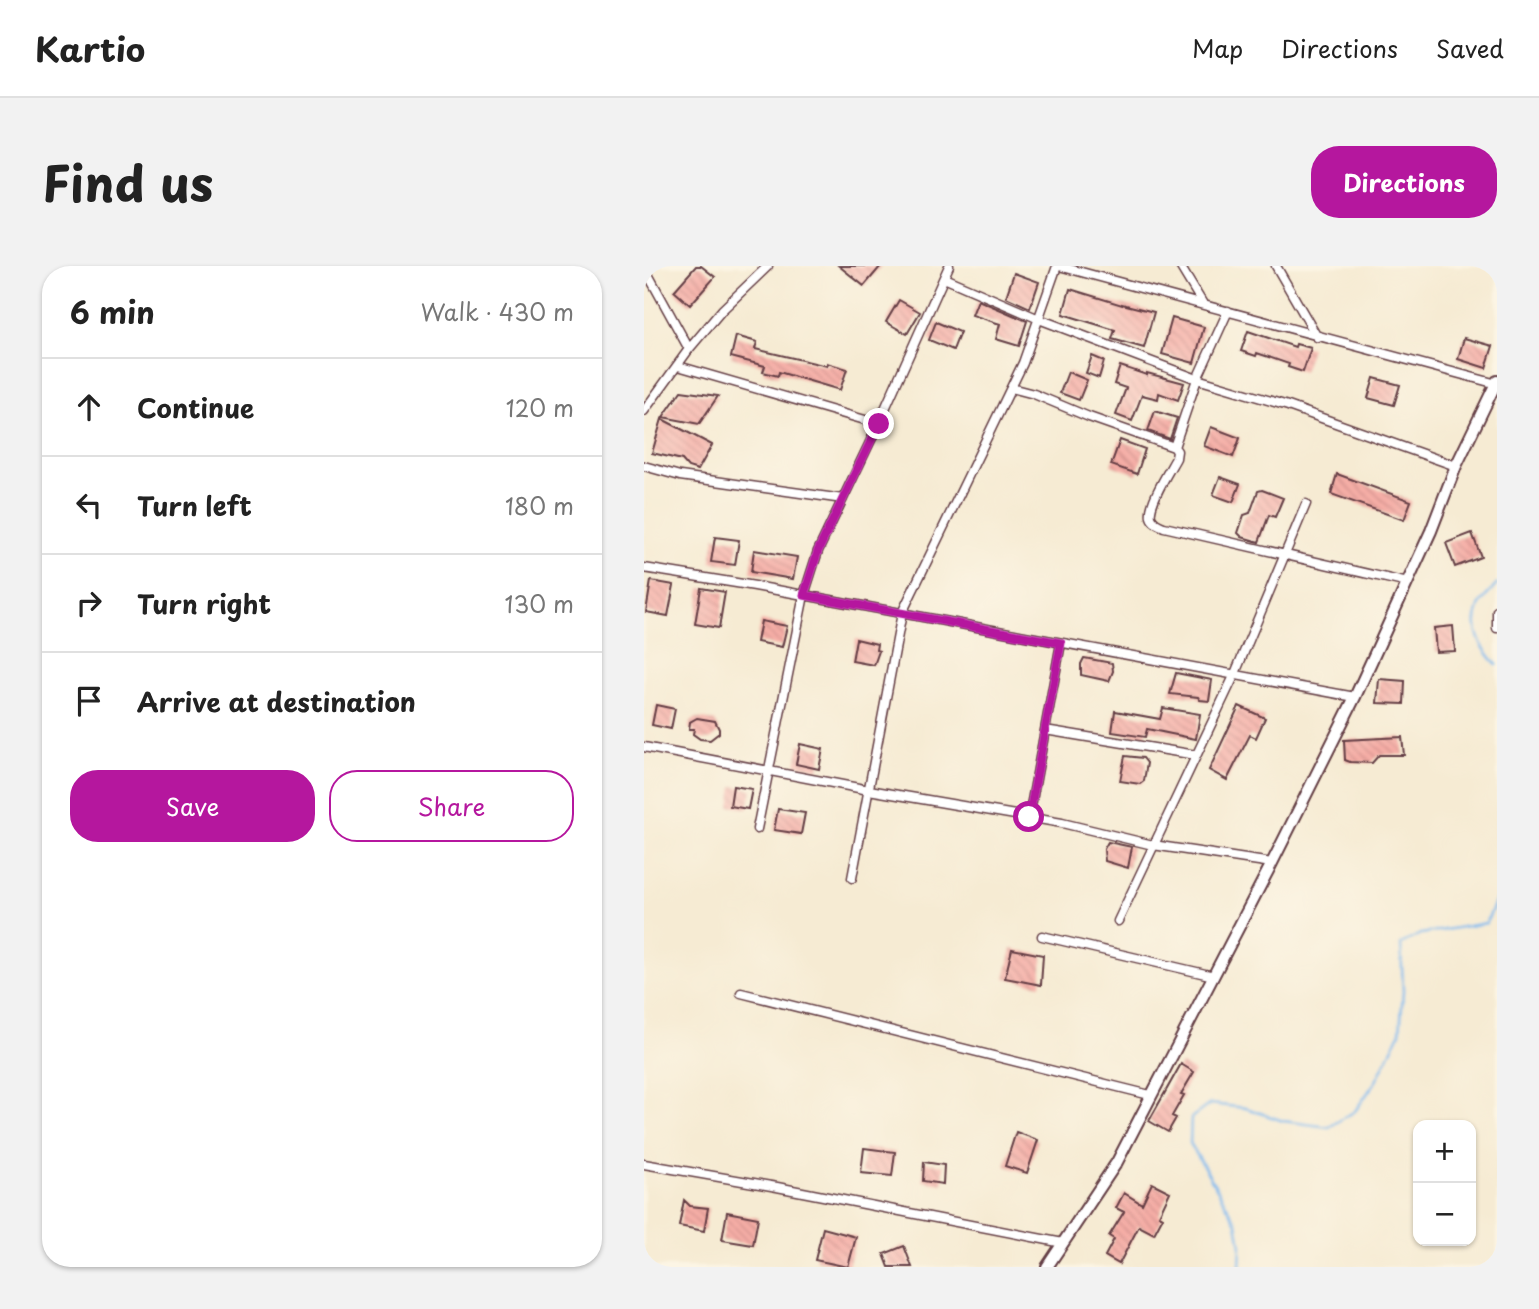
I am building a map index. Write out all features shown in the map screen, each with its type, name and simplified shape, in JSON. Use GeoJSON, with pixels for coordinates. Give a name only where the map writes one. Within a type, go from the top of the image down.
{"type":"FeatureCollection","features":[{"type":"Feature","properties":{"kind":"street"},"geometry":{"type":"LineString","coordinates":[[644,411],[689,349],[722,310],[768,266]]}},
{"type":"Feature","properties":{"kind":"street"},"geometry":{"type":"LineString","coordinates":[[757,829],[804,595],[818,551],[879,424],[948,266]]}},
{"type":"Feature","properties":{"kind":"street"},"geometry":{"type":"LineString","coordinates":[[852,878],[902,613],[1024,363],[1058,266],[1084,269],[1317,337],[1497,382],[1456,466],[1431,531],[1355,697],[1272,863],[1116,1162],[1047,1267]]}},
{"type":"Feature","properties":{"kind":"street"},"geometry":{"type":"LineString","coordinates":[[1180,266],[1203,304]]}},
{"type":"Feature","properties":{"kind":"street"},"geometry":{"type":"LineString","coordinates":[[1276,266],[1317,337]]}},
{"type":"Feature","properties":{"kind":"street"},"geometry":{"type":"LineString","coordinates":[[644,267],[689,349]]}},
{"type":"Feature","properties":{"kind":"street"},"geometry":{"type":"LineString","coordinates":[[944,278],[1039,319],[1197,379],[1288,406],[1456,466]]}},
{"type":"Feature","properties":{"kind":"street"},"geometry":{"type":"LineString","coordinates":[[1174,447],[1197,379],[1228,311]]}},
{"type":"Feature","properties":{"kind":"street"},"geometry":{"type":"LineString","coordinates":[[678,366],[879,424]]}},
{"type":"Feature","properties":{"kind":"street"},"geometry":{"type":"LineString","coordinates":[[1012,388],[1174,447],[1177,451],[1175,458],[1152,506],[1151,517],[1154,523],[1283,556],[1408,583]]}},
{"type":"Feature","properties":{"kind":"street"},"geometry":{"type":"LineString","coordinates":[[644,466],[680,475],[843,499]]}},
{"type":"Feature","properties":{"kind":"street"},"geometry":{"type":"LineString","coordinates":[[1118,921],[1234,676],[1306,504]]}},
{"type":"Feature","properties":{"kind":"street"},"geometry":{"type":"LineString","coordinates":[[644,568],[1355,697]]}},
{"type":"Feature","properties":{"kind":"street"},"geometry":{"type":"LineString","coordinates":[[1497,611],[1497,628]]}},
{"type":"Feature","properties":{"kind":"street"},"geometry":{"type":"LineString","coordinates":[[1029,817],[1061,643]]}},
{"type":"Feature","properties":{"kind":"street"},"geometry":{"type":"LineString","coordinates":[[1045,730],[1196,755]]}},
{"type":"Feature","properties":{"kind":"street"},"geometry":{"type":"LineString","coordinates":[[644,747],[1029,817],[1153,845],[1272,863]]}},
{"type":"Feature","properties":{"kind":"street"},"geometry":{"type":"LineString","coordinates":[[1042,936],[1214,976]]}},
{"type":"Feature","properties":{"kind":"street"},"geometry":{"type":"LineString","coordinates":[[741,992],[1150,1095]]}},
{"type":"Feature","properties":{"kind":"street"},"geometry":{"type":"LineString","coordinates":[[644,1164],[804,1192],[1063,1243]]}},
{"type":"Feature","properties":{"kind":"building"},"geometry":{"type":"Polygon","coordinates":[[[696,266],[701,266],[715,277],[690,305],[674,291],[696,266]]]}},
{"type":"Feature","properties":{"kind":"building"},"geometry":{"type":"Polygon","coordinates":[[[839,266],[881,266],[864,286],[839,266]]]}},
{"type":"Feature","properties":{"kind":"building"},"geometry":{"type":"Polygon","coordinates":[[[1014,273],[1039,282],[1030,308],[1006,297],[1014,273]]]}},
{"type":"Feature","properties":{"kind":"building"},"geometry":{"type":"Polygon","coordinates":[[[1070,289],[1154,312],[1144,348],[1112,339],[1115,330],[1063,314],[1070,289]]]}},
{"type":"Feature","properties":{"kind":"building"},"geometry":{"type":"Polygon","coordinates":[[[899,300],[920,312],[907,334],[886,322],[899,300]]]}},
{"type":"Feature","properties":{"kind":"building"},"geometry":{"type":"Polygon","coordinates":[[[978,300],[1027,321],[1019,346],[996,339],[1000,324],[972,315],[978,300]]]}},
{"type":"Feature","properties":{"kind":"building"},"geometry":{"type":"Polygon","coordinates":[[[1172,318],[1204,327],[1194,363],[1162,354],[1172,318]]]}},
{"type":"Feature","properties":{"kind":"building"},"geometry":{"type":"Polygon","coordinates":[[[936,322],[960,332],[953,350],[929,340],[936,322]]]}},
{"type":"Feature","properties":{"kind":"building"},"geometry":{"type":"Polygon","coordinates":[[[1248,331],[1295,347],[1296,344],[1311,348],[1303,372],[1257,353],[1256,356],[1241,351],[1248,331]]]}},
{"type":"Feature","properties":{"kind":"building"},"geometry":{"type":"Polygon","coordinates":[[[736,336],[757,342],[755,349],[847,369],[840,390],[779,372],[778,376],[763,372],[765,366],[731,357],[736,336]]]}},
{"type":"Feature","properties":{"kind":"building"},"geometry":{"type":"Polygon","coordinates":[[[1464,338],[1493,346],[1486,368],[1458,359],[1464,338]]]}},
{"type":"Feature","properties":{"kind":"building"},"geometry":{"type":"Polygon","coordinates":[[[1092,356],[1104,361],[1099,378],[1086,373],[1092,356]]]}},
{"type":"Feature","properties":{"kind":"building"},"geometry":{"type":"Polygon","coordinates":[[[1120,366],[1184,383],[1178,400],[1159,393],[1158,399],[1142,395],[1132,421],[1116,415],[1126,388],[1114,384],[1120,366]]]}},
{"type":"Feature","properties":{"kind":"building"},"geometry":{"type":"Polygon","coordinates":[[[1068,372],[1087,380],[1079,400],[1060,393],[1068,372]]]}},
{"type":"Feature","properties":{"kind":"building"},"geometry":{"type":"Polygon","coordinates":[[[1374,378],[1400,385],[1394,405],[1368,398],[1374,378]]]}},
{"type":"Feature","properties":{"kind":"building"},"geometry":{"type":"Polygon","coordinates":[[[681,391],[718,396],[699,424],[663,417],[681,391]]]}},
{"type":"Feature","properties":{"kind":"building"},"geometry":{"type":"Polygon","coordinates":[[[1155,411],[1177,418],[1170,439],[1148,431],[1155,411]]]}},
{"type":"Feature","properties":{"kind":"building"},"geometry":{"type":"Polygon","coordinates":[[[662,419],[712,445],[698,470],[688,467],[682,460],[652,453],[662,419]]]}},
{"type":"Feature","properties":{"kind":"building"},"geometry":{"type":"Polygon","coordinates":[[[1211,427],[1240,438],[1233,457],[1204,446],[1211,427]]]}},
{"type":"Feature","properties":{"kind":"building"},"geometry":{"type":"Polygon","coordinates":[[[1120,440],[1145,449],[1137,474],[1111,465],[1120,440]]]}},
{"type":"Feature","properties":{"kind":"building"},"geometry":{"type":"Polygon","coordinates":[[[1337,474],[1411,501],[1404,520],[1331,494],[1337,474]]]}},
{"type":"Feature","properties":{"kind":"building"},"geometry":{"type":"Polygon","coordinates":[[[1220,477],[1240,484],[1233,502],[1213,495],[1220,477]]]}},
{"type":"Feature","properties":{"kind":"building"},"geometry":{"type":"Polygon","coordinates":[[[1258,491],[1283,498],[1275,517],[1269,515],[1259,542],[1242,537],[1238,533],[1244,515],[1250,513],[1258,491]]]}},
{"type":"Feature","properties":{"kind":"building"},"geometry":{"type":"Polygon","coordinates":[[[1472,533],[1481,557],[1455,567],[1446,543],[1472,533]]]}},
{"type":"Feature","properties":{"kind":"building"},"geometry":{"type":"Polygon","coordinates":[[[715,537],[739,540],[735,565],[711,562],[715,537]]]}},
{"type":"Feature","properties":{"kind":"building"},"geometry":{"type":"Polygon","coordinates":[[[754,550],[797,557],[793,579],[751,572],[754,550]]]}},
{"type":"Feature","properties":{"kind":"building"},"geometry":{"type":"Polygon","coordinates":[[[651,581],[674,585],[668,616],[646,612],[651,581]]]}},
{"type":"Feature","properties":{"kind":"building"},"geometry":{"type":"Polygon","coordinates":[[[701,588],[725,592],[719,628],[695,624],[701,588]]]}},
{"type":"Feature","properties":{"kind":"building"},"geometry":{"type":"Polygon","coordinates":[[[761,621],[787,626],[782,647],[757,642],[761,621]]]}},
{"type":"Feature","properties":{"kind":"building"},"geometry":{"type":"Polygon","coordinates":[[[1453,626],[1455,651],[1436,652],[1434,628],[1453,626]]]}},
{"type":"Feature","properties":{"kind":"building"},"geometry":{"type":"Polygon","coordinates":[[[856,639],[877,644],[876,650],[879,651],[874,665],[852,661],[856,639]]]}},
{"type":"Feature","properties":{"kind":"building"},"geometry":{"type":"Polygon","coordinates":[[[1084,658],[1112,663],[1113,671],[1109,681],[1081,675],[1084,658]]]}},
{"type":"Feature","properties":{"kind":"building"},"geometry":{"type":"Polygon","coordinates":[[[1176,673],[1212,680],[1209,701],[1170,694],[1176,673]]]}},
{"type":"Feature","properties":{"kind":"building"},"geometry":{"type":"Polygon","coordinates":[[[1379,679],[1405,681],[1404,704],[1377,703],[1379,679]]]}},
{"type":"Feature","properties":{"kind":"building"},"geometry":{"type":"Polygon","coordinates":[[[656,705],[675,709],[671,729],[652,725],[656,705]]]}},
{"type":"Feature","properties":{"kind":"building"},"geometry":{"type":"Polygon","coordinates":[[[1239,706],[1265,718],[1256,738],[1250,735],[1227,780],[1209,770],[1239,706]]]}},
{"type":"Feature","properties":{"kind":"building"},"geometry":{"type":"Polygon","coordinates":[[[1163,708],[1200,714],[1196,739],[1147,729],[1145,737],[1112,732],[1115,711],[1160,719],[1163,708]]]}},
{"type":"Feature","properties":{"kind":"building"},"geometry":{"type":"Polygon","coordinates":[[[697,718],[715,721],[719,733],[710,740],[700,739],[693,734],[694,729],[689,729],[690,722],[697,718]]]}},
{"type":"Feature","properties":{"kind":"building"},"geometry":{"type":"Polygon","coordinates":[[[1402,737],[1404,755],[1379,755],[1372,763],[1345,760],[1344,740],[1402,737]]]}},
{"type":"Feature","properties":{"kind":"building"},"geometry":{"type":"Polygon","coordinates":[[[800,744],[823,749],[819,769],[796,764],[800,744]]]}},
{"type":"Feature","properties":{"kind":"building"},"geometry":{"type":"Polygon","coordinates":[[[1125,756],[1143,758],[1147,763],[1144,781],[1140,784],[1120,781],[1125,756]]]}},
{"type":"Feature","properties":{"kind":"building"},"geometry":{"type":"Polygon","coordinates":[[[733,786],[752,789],[748,809],[730,806],[733,786]]]}},
{"type":"Feature","properties":{"kind":"building"},"geometry":{"type":"Polygon","coordinates":[[[778,809],[805,813],[801,834],[774,830],[778,809]]]}},
{"type":"Feature","properties":{"kind":"building"},"geometry":{"type":"Polygon","coordinates":[[[1108,842],[1132,847],[1128,868],[1105,861],[1104,849],[1108,842]]]}},
{"type":"Feature","properties":{"kind":"building"},"geometry":{"type":"Polygon","coordinates":[[[1012,949],[1043,955],[1041,985],[1005,978],[1012,949]]]}},
{"type":"Feature","properties":{"kind":"building"},"geometry":{"type":"Polygon","coordinates":[[[1181,1064],[1194,1072],[1181,1094],[1184,1095],[1172,1116],[1176,1118],[1168,1132],[1149,1121],[1181,1064]]]}},
{"type":"Feature","properties":{"kind":"building"},"geometry":{"type":"Polygon","coordinates":[[[1016,1132],[1038,1140],[1027,1173],[1005,1166],[1016,1132]]]}},
{"type":"Feature","properties":{"kind":"building"},"geometry":{"type":"Polygon","coordinates":[[[864,1148],[895,1152],[892,1176],[861,1173],[864,1148]]]}},
{"type":"Feature","properties":{"kind":"building"},"geometry":{"type":"Polygon","coordinates":[[[924,1162],[944,1165],[943,1184],[923,1181],[924,1162]]]}},
{"type":"Feature","properties":{"kind":"building"},"geometry":{"type":"Polygon","coordinates":[[[1152,1183],[1170,1192],[1159,1215],[1163,1217],[1154,1234],[1139,1226],[1119,1264],[1105,1256],[1114,1239],[1109,1236],[1124,1212],[1116,1208],[1124,1193],[1142,1204],[1152,1183]]]}},
{"type":"Feature","properties":{"kind":"building"},"geometry":{"type":"Polygon","coordinates":[[[684,1200],[690,1206],[708,1208],[704,1231],[679,1226],[684,1200]]]}},
{"type":"Feature","properties":{"kind":"building"},"geometry":{"type":"Polygon","coordinates":[[[727,1212],[758,1218],[753,1245],[722,1240],[727,1212]]]}},
{"type":"Feature","properties":{"kind":"building"},"geometry":{"type":"Polygon","coordinates":[[[823,1228],[856,1237],[848,1267],[815,1260],[823,1228]]]}},
{"type":"Feature","properties":{"kind":"building"},"geometry":{"type":"Polygon","coordinates":[[[904,1246],[912,1267],[889,1267],[884,1254],[904,1246]]]}},
{"type":"Feature","properties":{"kind":"waterway"},"geometry":{"type":"LineString","coordinates":[[1497,584],[1480,604],[1476,616],[1479,639],[1497,665]]}},
{"type":"Feature","properties":{"kind":"waterway"},"geometry":{"type":"LineString","coordinates":[[1240,1267],[1241,1246],[1237,1223],[1190,1143],[1191,1118],[1210,1104],[1246,1108],[1283,1121],[1329,1127],[1355,1111],[1376,1081],[1400,1033],[1403,991],[1401,944],[1421,934],[1486,923],[1497,898]]}},
{"type":"Feature","properties":{"kind":"route"},"geometry":{"type":"LineString","coordinates":[[879,424],[818,551],[804,595],[1061,643],[1029,817]]}}]}
